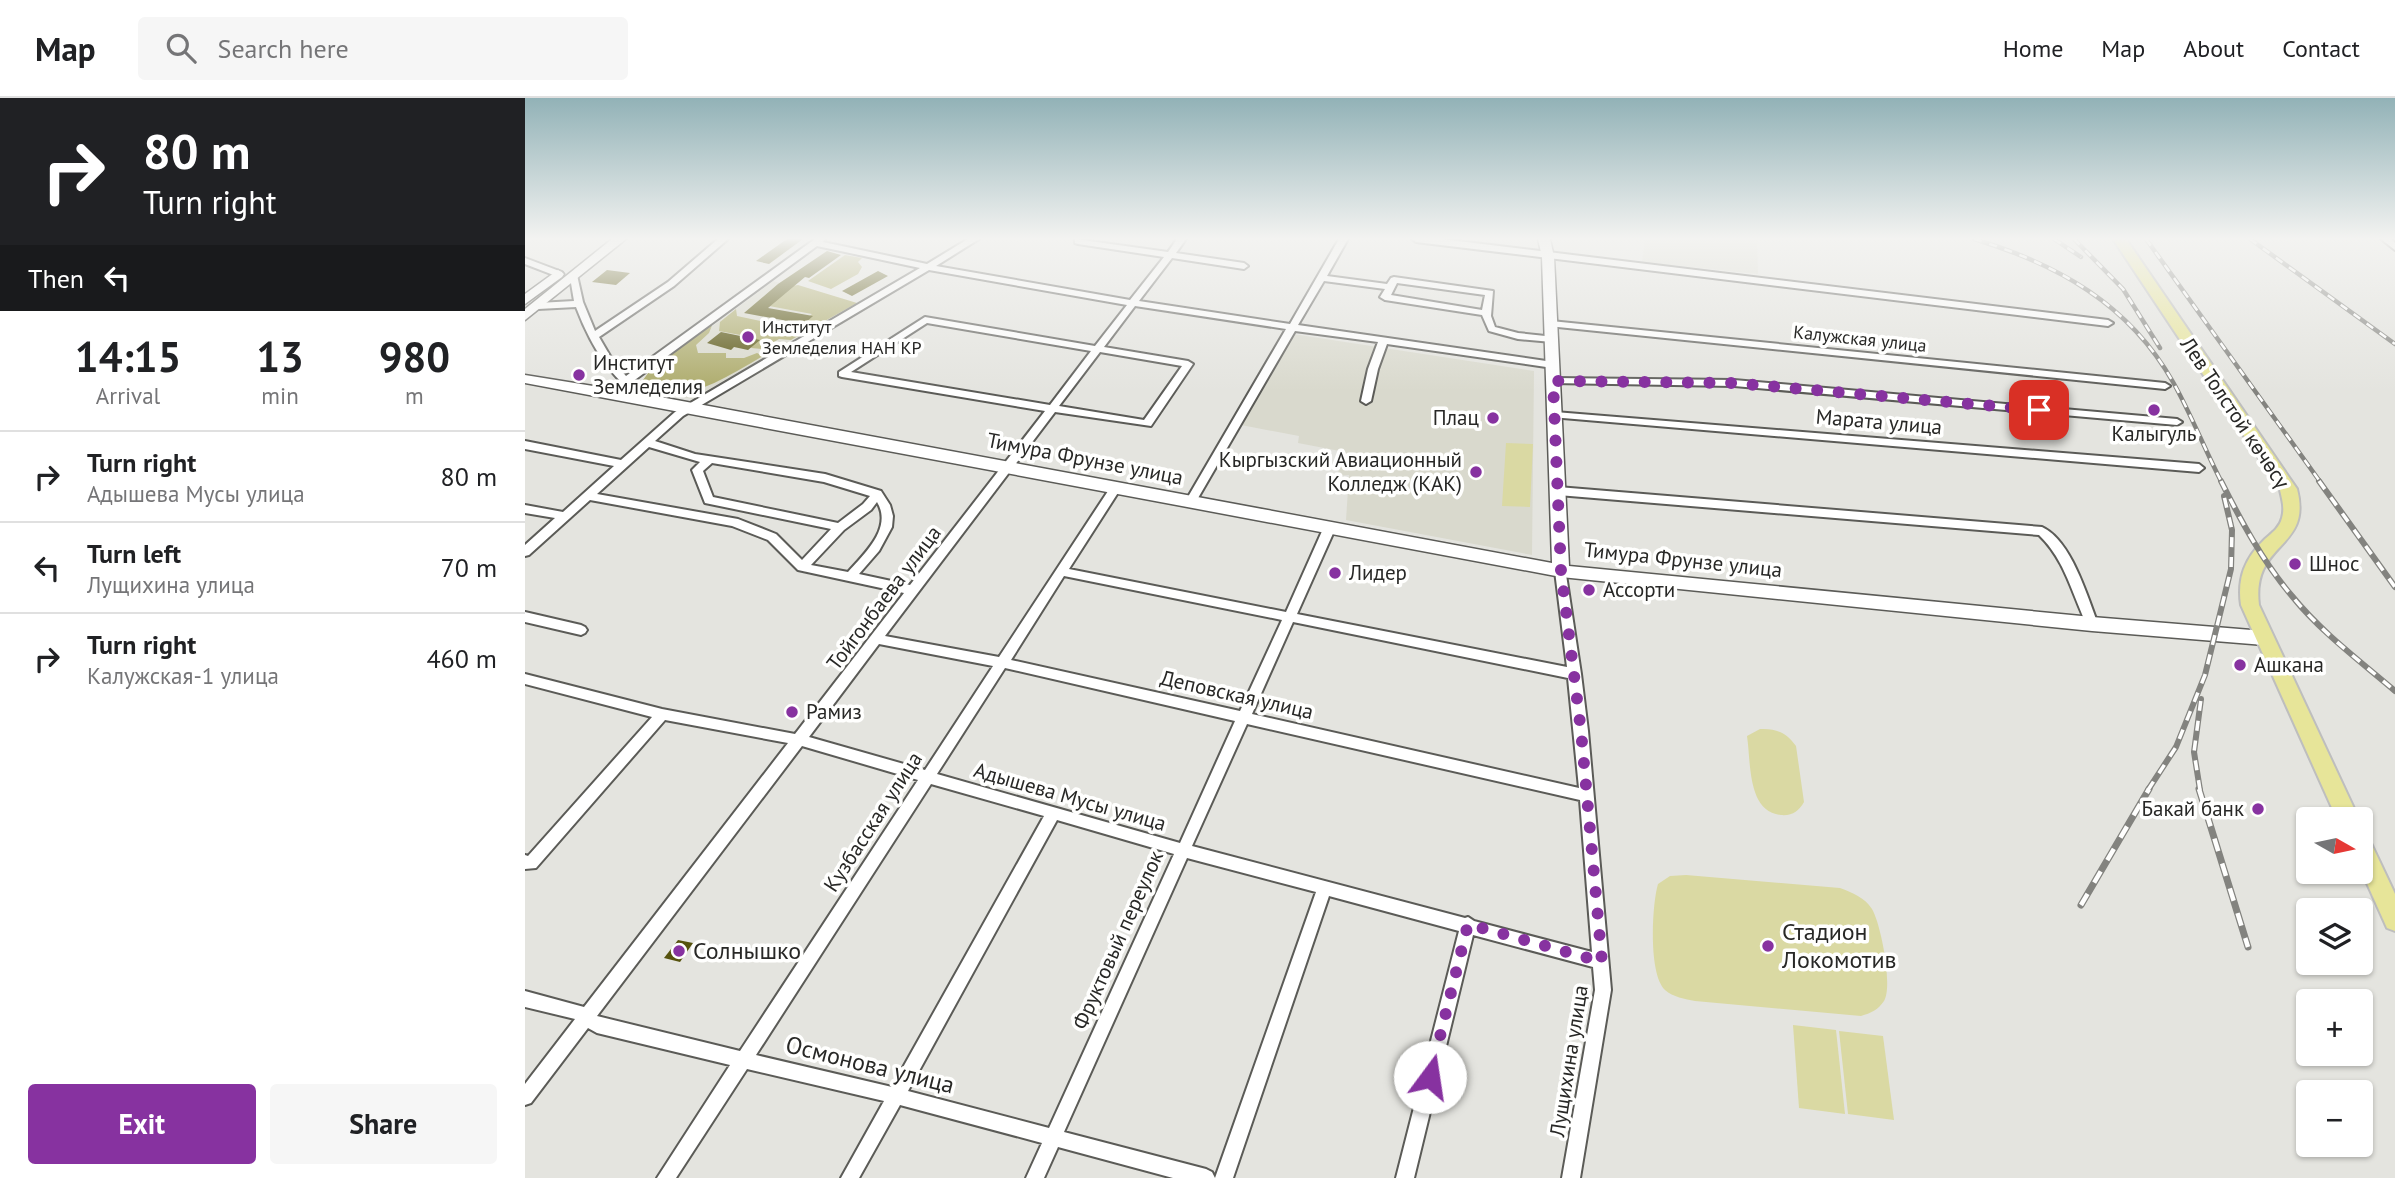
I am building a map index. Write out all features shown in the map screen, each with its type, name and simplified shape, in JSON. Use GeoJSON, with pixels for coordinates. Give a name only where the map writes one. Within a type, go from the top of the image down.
{"type":"FeatureCollection","features":[{"type":"Feature","properties":{"kind":"main road"},"geometry":{"type":"LineString","coordinates":[[525,316],[529,304],[544,289]]}},
{"type":"Feature","properties":{"kind":"main road"},"geometry":{"type":"LineString","coordinates":[[529,304],[553,289]]}},
{"type":"Feature","properties":{"kind":"main road","name":"Лущихина улица"},"geometry":{"type":"LineString","coordinates":[[1550,289],[1561,571]]}},
{"type":"Feature","properties":{"kind":"main road","name":"Лев Толстой көчөсү"},"geometry":{"type":"LineString","coordinates":[[2154,289],[2272,462],[2293,500],[2289,527],[2262,554],[2253,568],[2248,590],[2250,605],[2342,807]]}},
{"type":"Feature","properties":{"kind":"main road","name":"Тимура Фрунзе улица"},"geometry":{"type":"LineString","coordinates":[[525,379],[1561,571],[2092,624],[2264,638]]}},
{"type":"Feature","properties":{"kind":"main road"},"geometry":{"type":"LineString","coordinates":[[2373,872],[2395,920]]}},
{"type":"Feature","properties":{"kind":"street"},"geometry":{"type":"LineString","coordinates":[[574,289],[593,337],[625,382],[655,401]]}},
{"type":"Feature","properties":{"kind":"street"},"geometry":{"type":"LineString","coordinates":[[593,337],[663,289]]}},
{"type":"Feature","properties":{"kind":"street"},"geometry":{"type":"LineString","coordinates":[[625,382],[752,289]]}},
{"type":"Feature","properties":{"kind":"street"},"geometry":{"type":"LineString","coordinates":[[525,552],[646,442],[689,408],[890,289]]}},
{"type":"Feature","properties":{"kind":"street"},"geometry":{"type":"LineString","coordinates":[[1053,289],[1383,342],[1553,373],[1734,383],[2177,422]]}},
{"type":"Feature","properties":{"kind":"street","name":"Тойгонбаева улица"},"geometry":{"type":"LineString","coordinates":[[525,1097],[1144,289]]}},
{"type":"Feature","properties":{"kind":"street"},"geometry":{"type":"LineString","coordinates":[[1191,502],[1315,289]]}},
{"type":"Feature","properties":{"kind":"street"},"geometry":{"type":"LineString","coordinates":[[1388,289],[1385,297],[1486,313]]}},
{"type":"Feature","properties":{"kind":"street"},"geometry":{"type":"LineString","coordinates":[[1463,289],[1490,293],[1486,313],[1489,326],[1495,331],[1518,337],[1552,331]]}},
{"type":"Feature","properties":{"kind":"street"},"geometry":{"type":"LineString","coordinates":[[1823,289],[2108,323]]}},
{"type":"Feature","properties":{"kind":"street"},"geometry":{"type":"LineString","coordinates":[[529,304],[578,304]]}},
{"type":"Feature","properties":{"kind":"street"},"geometry":{"type":"LineString","coordinates":[[925,320],[1188,365],[1147,424],[1053,408],[842,374],[925,320]]}},
{"type":"Feature","properties":{"kind":"street","name":"Калужская улица"},"geometry":{"type":"LineString","coordinates":[[1552,331],[2165,386]]}},
{"type":"Feature","properties":{"kind":"street"},"geometry":{"type":"LineString","coordinates":[[1366,401],[1373,369],[1383,342]]}},
{"type":"Feature","properties":{"kind":"street","name":"Марата улица"},"geometry":{"type":"LineString","coordinates":[[1555,415],[2199,467]]}},
{"type":"Feature","properties":{"kind":"street"},"geometry":{"type":"LineString","coordinates":[[646,442],[709,460],[825,478],[877,494],[887,508],[888,526],[878,543],[850,577]]}},
{"type":"Feature","properties":{"kind":"street"},"geometry":{"type":"LineString","coordinates":[[525,445],[622,464]]}},
{"type":"Feature","properties":{"kind":"street"},"geometry":{"type":"LineString","coordinates":[[709,460],[697,470],[709,500],[839,527]]}},
{"type":"Feature","properties":{"kind":"street","name":"Кузбасская улица"},"geometry":{"type":"LineString","coordinates":[[666,1178],[1064,572],[1116,488]]}},
{"type":"Feature","properties":{"kind":"street"},"geometry":{"type":"LineString","coordinates":[[1558,491],[2042,531],[2054,540],[2067,564],[2092,624]]}},
{"type":"Feature","properties":{"kind":"street"},"geometry":{"type":"LineString","coordinates":[[802,567],[839,527],[867,507],[877,494]]}},
{"type":"Feature","properties":{"kind":"street"},"geometry":{"type":"LineString","coordinates":[[588,496],[734,522],[772,537],[802,567],[914,590]]}},
{"type":"Feature","properties":{"kind":"street"},"geometry":{"type":"LineString","coordinates":[[525,509],[565,516]]}},
{"type":"Feature","properties":{"kind":"street","name":"Фруктовый переулок"},"geometry":{"type":"LineString","coordinates":[[1035,1178],[1329,529]]}},
{"type":"Feature","properties":{"kind":"street","name":"Лущихина улица"},"geometry":{"type":"LineString","coordinates":[[1561,571],[1575,674],[1603,990],[1571,1178]]}},
{"type":"Feature","properties":{"kind":"street"},"geometry":{"type":"LineString","coordinates":[[1064,572],[1575,674]]}},
{"type":"Feature","properties":{"kind":"street"},"geometry":{"type":"LineString","coordinates":[[525,617],[581,630]]}},
{"type":"Feature","properties":{"kind":"street","name":"Деповская улица"},"geometry":{"type":"LineString","coordinates":[[877,639],[1003,663],[1587,796]]}},
{"type":"Feature","properties":{"kind":"street","name":"Адышева Мусы улица"},"geometry":{"type":"LineString","coordinates":[[525,679],[662,714],[800,740],[926,779],[1054,812],[1182,850],[1468,924],[1602,962]]}},
{"type":"Feature","properties":{"kind":"street"},"geometry":{"type":"LineString","coordinates":[[525,862],[531,863],[662,714]]}},
{"type":"Feature","properties":{"kind":"street"},"geometry":{"type":"LineString","coordinates":[[849,1178],[1054,812]]}},
{"type":"Feature","properties":{"kind":"street"},"geometry":{"type":"LineString","coordinates":[[1224,1178],[1325,887]]}},
{"type":"Feature","properties":{"kind":"street"},"geometry":{"type":"LineString","coordinates":[[1405,1178],[1468,924]]}},
{"type":"Feature","properties":{"kind":"street","name":"Осмонова улица"},"geometry":{"type":"LineString","coordinates":[[525,999],[578,1012],[597,1025],[896,1096],[1206,1178]]}},
{"type":"Feature","properties":{"kind":"shaded area","name":"Институт Земледелия НАН КР"},"geometry":{"type":"Polygon","coordinates":[[[762,289],[804,289],[858,304],[692,399],[663,393],[654,370],[762,289]]]}},
{"type":"Feature","properties":{"kind":"shaded area"},"geometry":{"type":"Polygon","coordinates":[[[788,289],[812,289],[857,303],[791,340],[779,339],[762,349],[751,348],[756,338],[719,331],[720,322],[736,309],[737,316],[775,324],[780,330],[797,327],[812,314],[769,306],[788,289]]]}},
{"type":"Feature","properties":{"kind":"shaded area"},"geometry":{"type":"Polygon","coordinates":[[[713,323],[709,333],[696,345],[698,353],[726,353],[726,358],[744,358],[757,353],[763,356],[702,388],[661,397],[643,380],[651,369],[713,323]]]}},
{"type":"Feature","properties":{"kind":"shaded area"},"geometry":{"type":"Polygon","coordinates":[[[1293,334],[1534,371],[1532,555],[1346,520],[1349,475],[1337,476],[1345,452],[1298,443],[1299,436],[1241,425],[1293,334]]]}},
{"type":"Feature","properties":{"kind":"shaded area"},"geometry":{"type":"Polygon","coordinates":[[[1506,443],[1533,444],[1530,507],[1502,506],[1506,443]]]}},
{"type":"Feature","properties":{"kind":"shaded area"},"geometry":{"type":"Polygon","coordinates":[[[1760,729],[1781,732],[1796,746],[1804,802],[1792,814],[1770,812],[1756,796],[1747,736],[1760,729]]]}},
{"type":"Feature","properties":{"kind":"shaded area","name":"Стадион Локомотив"},"geometry":{"type":"Polygon","coordinates":[[[1686,875],[1840,888],[1858,896],[1872,909],[1879,928],[1887,970],[1884,1001],[1874,1011],[1861,1016],[1695,1001],[1668,992],[1660,982],[1654,955],[1656,894],[1658,884],[1670,876],[1686,875]]]}},
{"type":"Feature","properties":{"kind":"shaded area"},"geometry":{"type":"Polygon","coordinates":[[[1793,1025],[1836,1030],[1845,1114],[1799,1108],[1793,1025]]]}},
{"type":"Feature","properties":{"kind":"shaded area"},"geometry":{"type":"Polygon","coordinates":[[[1839,1031],[1883,1036],[1894,1120],[1848,1114],[1839,1031]]]}},
{"type":"Feature","properties":{"kind":"building"},"geometry":{"type":"Polygon","coordinates":[[[772,289],[790,289],[768,308],[813,316],[804,324],[744,313],[772,289]]]}},
{"type":"Feature","properties":{"kind":"building"},"geometry":{"type":"Polygon","coordinates":[[[845,289],[864,289],[852,296],[842,291],[845,289]]]}},
{"type":"Feature","properties":{"kind":"building"},"geometry":{"type":"Polygon","coordinates":[[[721,332],[760,340],[748,350],[734,347],[731,350],[707,343],[721,332]]]}},
{"type":"Feature","properties":{"kind":"building","name":"Солнышко"},"geometry":{"type":"Polygon","coordinates":[[[678,940],[693,943],[680,962],[664,958],[678,940]]]}},
{"type":"Feature","properties":{"kind":"railway"},"geometry":{"type":"LineString","coordinates":[[2085,289],[2113,309],[2155,354],[2186,407],[2222,483]]}},
{"type":"Feature","properties":{"kind":"railway"},"geometry":{"type":"LineString","coordinates":[[2123,289],[2160,348]]}},
{"type":"Feature","properties":{"kind":"railway"},"geometry":{"type":"LineString","coordinates":[[2182,289],[2321,483]]}},
{"type":"Feature","properties":{"kind":"railway"},"geometry":{"type":"LineString","coordinates":[[2320,289],[2395,344]]}},
{"type":"Feature","properties":{"kind":"railway"},"geometry":{"type":"LineString","coordinates":[[2319,481],[2395,587]]}},
{"type":"Feature","properties":{"kind":"railway"},"geometry":{"type":"LineString","coordinates":[[2222,483],[2253,541],[2292,596],[2328,634],[2395,691]]}},
{"type":"Feature","properties":{"kind":"railway"},"geometry":{"type":"LineString","coordinates":[[2148,790],[2176,747],[2205,675],[2231,569],[2232,530],[2224,496]]}},
{"type":"Feature","properties":{"kind":"railway"},"geometry":{"type":"LineString","coordinates":[[2200,790],[2194,752],[2201,699]]}},
{"type":"Feature","properties":{"kind":"railway"},"geometry":{"type":"LineString","coordinates":[[2081,905],[2149,789]]}},
{"type":"Feature","properties":{"kind":"railway"},"geometry":{"type":"LineString","coordinates":[[2199,789],[2248,947]]}},
{"type":"Feature","properties":{"kind":"place","name":"Институт Земледелия НАН КР"},"geometry":{"type":"Point","coordinates":[748,337]}},
{"type":"Feature","properties":{"kind":"place","name":"Институт Земледелия"},"geometry":{"type":"Point","coordinates":[579,375]}},
{"type":"Feature","properties":{"kind":"place","name":"Калыгуль"},"geometry":{"type":"Point","coordinates":[2154,410]}},
{"type":"Feature","properties":{"kind":"place","name":"Плац"},"geometry":{"type":"Point","coordinates":[1493,418]}},
{"type":"Feature","properties":{"kind":"place","name":"Кыргызский Авиационный Колледж (КАК)"},"geometry":{"type":"Point","coordinates":[1476,472]}},
{"type":"Feature","properties":{"kind":"place","name":"Шнос"},"geometry":{"type":"Point","coordinates":[2295,564]}},
{"type":"Feature","properties":{"kind":"place","name":"Лидер"},"geometry":{"type":"Point","coordinates":[1335,573]}},
{"type":"Feature","properties":{"kind":"place","name":"Ассорти"},"geometry":{"type":"Point","coordinates":[1589,590]}},
{"type":"Feature","properties":{"kind":"place","name":"Ашкана"},"geometry":{"type":"Point","coordinates":[2240,665]}},
{"type":"Feature","properties":{"kind":"place","name":"Рамиз"},"geometry":{"type":"Point","coordinates":[792,712]}},
{"type":"Feature","properties":{"kind":"place","name":"Бакай банк"},"geometry":{"type":"Point","coordinates":[2258,809]}},
{"type":"Feature","properties":{"kind":"place","name":"Стадион Локомотив"},"geometry":{"type":"Point","coordinates":[1768,946]}},
{"type":"Feature","properties":{"kind":"place","name":"Солнышко"},"geometry":{"type":"Point","coordinates":[679,951]}},
{"type":"Feature","properties":{"kind":"route"},"geometry":{"type":"LineString","coordinates":[[1430,1077],[1468,924],[1602,962],[1581,731],[1561,571],[1553,381],[1734,383],[2039,410]]}}]}
